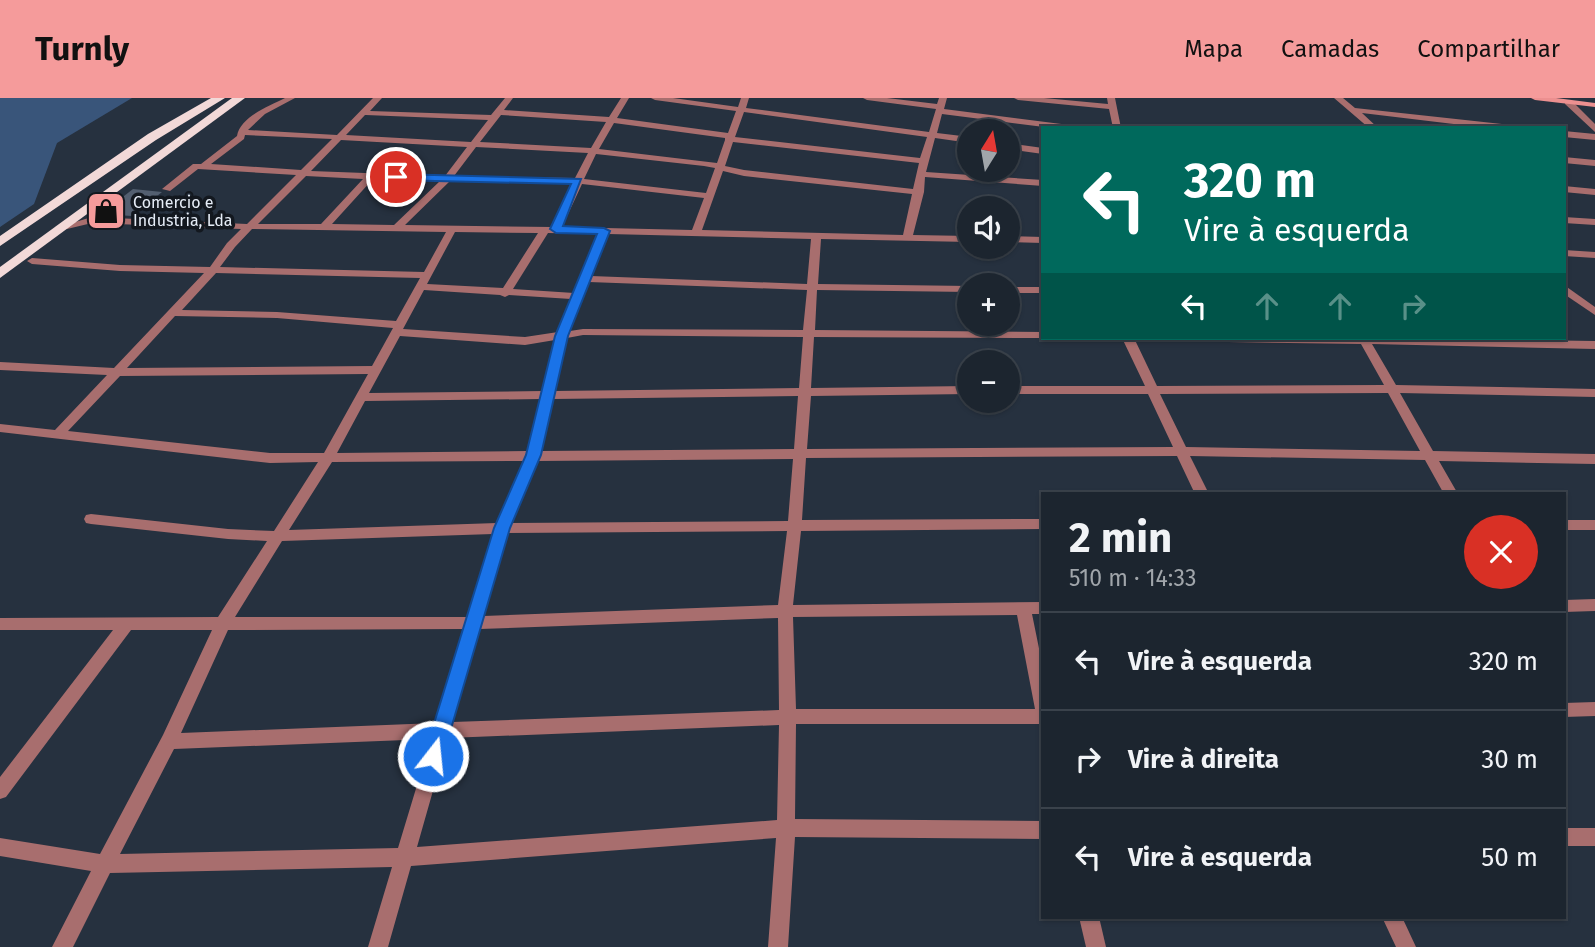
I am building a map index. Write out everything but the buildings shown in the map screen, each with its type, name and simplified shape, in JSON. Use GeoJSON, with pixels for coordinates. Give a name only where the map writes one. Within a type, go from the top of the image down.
{"type":"FeatureCollection","features":[{"type":"Feature","properties":{"kind":"highway"},"geometry":{"type":"LineString","coordinates":[[0,242],[206,98]]}},
{"type":"Feature","properties":{"kind":"highway"},"geometry":{"type":"LineString","coordinates":[[152,137],[219,98]]}},
{"type":"Feature","properties":{"kind":"highway"},"geometry":{"type":"LineString","coordinates":[[0,274],[67,226],[88,217],[239,98]]}},
{"type":"Feature","properties":{"kind":"highway"},"geometry":{"type":"LineString","coordinates":[[186,140],[253,98]]}},
{"type":"Feature","properties":{"kind":"main road"},"geometry":{"type":"LineString","coordinates":[[1535,98],[1595,104]]}},
{"type":"Feature","properties":{"kind":"street"},"geometry":{"type":"LineString","coordinates":[[202,167],[241,137],[241,132],[262,112],[291,98]]}},
{"type":"Feature","properties":{"kind":"street"},"geometry":{"type":"LineString","coordinates":[[58,434],[213,270],[250,226],[366,113],[378,98]]}},
{"type":"Feature","properties":{"kind":"street"},"geometry":{"type":"LineString","coordinates":[[397,228],[448,178],[509,98]]}},
{"type":"Feature","properties":{"kind":"street"},"geometry":{"type":"LineString","coordinates":[[505,294],[550,229],[625,98]]}},
{"type":"Feature","properties":{"kind":"street"},"geometry":{"type":"LineString","coordinates":[[654,98],[957,138]]}},
{"type":"Feature","properties":{"kind":"street"},"geometry":{"type":"LineString","coordinates":[[696,233],[739,108],[745,98]]}},
{"type":"Feature","properties":{"kind":"street"},"geometry":{"type":"LineString","coordinates":[[867,98],[941,105],[1062,126]]}},
{"type":"Feature","properties":{"kind":"street"},"geometry":{"type":"LineString","coordinates":[[1018,98],[1112,103],[1117,126]]}},
{"type":"Feature","properties":{"kind":"street"},"geometry":{"type":"LineString","coordinates":[[1338,98],[1372,126]]}},
{"type":"Feature","properties":{"kind":"street"},"geometry":{"type":"LineString","coordinates":[[1568,102],[1595,129]]}},
{"type":"Feature","properties":{"kind":"street"},"geometry":{"type":"LineString","coordinates":[[907,238],[924,161],[941,105]]}},
{"type":"Feature","properties":{"kind":"street"},"geometry":{"type":"LineString","coordinates":[[1353,110],[1493,126]]}},
{"type":"Feature","properties":{"kind":"street"},"geometry":{"type":"LineString","coordinates":[[366,113],[612,120],[924,161]]}},
{"type":"Feature","properties":{"kind":"street"},"geometry":{"type":"LineString","coordinates":[[241,132],[594,151],[720,167],[744,173],[919,192]]}},
{"type":"Feature","properties":{"kind":"street"},"geometry":{"type":"LineString","coordinates":[[1566,134],[1595,137]]}},
{"type":"Feature","properties":{"kind":"street"},"geometry":{"type":"LineString","coordinates":[[1020,148],[1041,151]]}},
{"type":"Feature","properties":{"kind":"street"},"geometry":{"type":"LineString","coordinates":[[1566,160],[1595,163]]}},
{"type":"Feature","properties":{"kind":"street"},"geometry":{"type":"LineString","coordinates":[[167,189],[196,166],[370,177],[578,181],[710,196]]}},
{"type":"Feature","properties":{"kind":"street"},"geometry":{"type":"LineString","coordinates":[[922,174],[1041,183]]}},
{"type":"Feature","properties":{"kind":"street"},"geometry":{"type":"LineString","coordinates":[[323,228],[370,177]]}},
{"type":"Feature","properties":{"kind":"street"},"geometry":{"type":"LineString","coordinates":[[1566,189],[1595,192]]}},
{"type":"Feature","properties":{"kind":"street"},"geometry":{"type":"LineString","coordinates":[[88,217],[323,228],[550,229],[957,239]]}},
{"type":"Feature","properties":{"kind":"street"},"geometry":{"type":"LineString","coordinates":[[1566,220],[1595,222]]}},
{"type":"Feature","properties":{"kind":"street"},"geometry":{"type":"LineString","coordinates":[[62,947],[169,741],[224,621],[328,458],[452,229]]}},
{"type":"Feature","properties":{"kind":"street"},"geometry":{"type":"LineString","coordinates":[[378,947],[472,623],[502,528],[533,455],[562,336],[604,231]]}},
{"type":"Feature","properties":{"kind":"street"},"geometry":{"type":"LineString","coordinates":[[778,947],[786,828],[788,717],[785,611],[811,335],[810,287],[816,235]]}},
{"type":"Feature","properties":{"kind":"street"},"geometry":{"type":"LineString","coordinates":[[1020,239],[1041,240]]}},
{"type":"Feature","properties":{"kind":"street"},"geometry":{"type":"LineString","coordinates":[[1566,253],[1595,255]]}},
{"type":"Feature","properties":{"kind":"street"},"geometry":{"type":"LineString","coordinates":[[32,261],[120,268],[423,281],[505,294],[578,296]]}},
{"type":"Feature","properties":{"kind":"street"},"geometry":{"type":"LineString","coordinates":[[584,279],[957,289]]}},
{"type":"Feature","properties":{"kind":"street"},"geometry":{"type":"LineString","coordinates":[[1020,290],[1041,290]]}},
{"type":"Feature","properties":{"kind":"street"},"geometry":{"type":"LineString","coordinates":[[1571,297],[1595,297]]}},
{"type":"Feature","properties":{"kind":"street"},"geometry":{"type":"LineString","coordinates":[[1571,297],[1595,312]]}},
{"type":"Feature","properties":{"kind":"street"},"geometry":{"type":"LineString","coordinates":[[172,313],[277,315],[524,341],[583,332],[1041,335]]}},
{"type":"Feature","properties":{"kind":"street"},"geometry":{"type":"LineString","coordinates":[[1129,340],[1201,492]]}},
{"type":"Feature","properties":{"kind":"street"},"geometry":{"type":"LineString","coordinates":[[1365,340],[1450,492]]}},
{"type":"Feature","properties":{"kind":"street"},"geometry":{"type":"LineString","coordinates":[[1402,340],[1595,345]]}},
{"type":"Feature","properties":{"kind":"street"},"geometry":{"type":"LineString","coordinates":[[0,366],[117,372],[375,370]]}},
{"type":"Feature","properties":{"kind":"street"},"geometry":{"type":"LineString","coordinates":[[361,397],[957,390]]}},
{"type":"Feature","properties":{"kind":"street"},"geometry":{"type":"LineString","coordinates":[[1020,390],[1595,393]]}},
{"type":"Feature","properties":{"kind":"street"},"geometry":{"type":"LineString","coordinates":[[0,428],[270,458],[1182,451],[1431,458],[1595,459]]}},
{"type":"Feature","properties":{"kind":"street"},"geometry":{"type":"LineString","coordinates":[[91,519],[228,534],[276,536],[502,528],[1041,524]]}},
{"type":"Feature","properties":{"kind":"street"},"geometry":{"type":"LineString","coordinates":[[1566,525],[1595,525]]}},
{"type":"Feature","properties":{"kind":"street"},"geometry":{"type":"LineString","coordinates":[[1566,606],[1595,605]]}},
{"type":"Feature","properties":{"kind":"street"},"geometry":{"type":"LineString","coordinates":[[1023,608],[1041,698]]}},
{"type":"Feature","properties":{"kind":"street"},"geometry":{"type":"LineString","coordinates":[[3,628],[224,621],[472,623],[785,611],[1041,608]]}},
{"type":"Feature","properties":{"kind":"street"},"geometry":{"type":"LineString","coordinates":[[0,791],[127,624]]}},
{"type":"Feature","properties":{"kind":"street"},"geometry":{"type":"LineString","coordinates":[[1566,710],[1595,709]]}},
{"type":"Feature","properties":{"kind":"street"},"geometry":{"type":"LineString","coordinates":[[169,741],[788,717],[1041,716]]}},
{"type":"Feature","properties":{"kind":"street"},"geometry":{"type":"LineString","coordinates":[[0,847],[105,864],[403,857],[786,828],[1041,830]]}},
{"type":"Feature","properties":{"kind":"street"},"geometry":{"type":"LineString","coordinates":[[1566,837],[1595,838]]}},
{"type":"Feature","properties":{"kind":"street"},"geometry":{"type":"LineString","coordinates":[[1089,919],[1096,947]]}},
{"type":"Feature","properties":{"kind":"street"},"geometry":{"type":"LineString","coordinates":[[1393,919],[1406,947]]}},
{"type":"Feature","properties":{"kind":"shaded area"},"geometry":{"type":"Polygon","coordinates":[[[0,98],[132,98],[57,143],[34,204],[0,227],[0,98]]]}},
{"type":"Feature","properties":{"kind":"place","name":"Comercio e Industria, Lda"},"geometry":{"type":"Point","coordinates":[106,211]}},
{"type":"Feature","properties":{"kind":"route"},"geometry":{"type":"LineString","coordinates":[[396,177],[578,181],[556,229],[604,231],[562,336],[533,455],[502,528],[433,756]]}}]}
